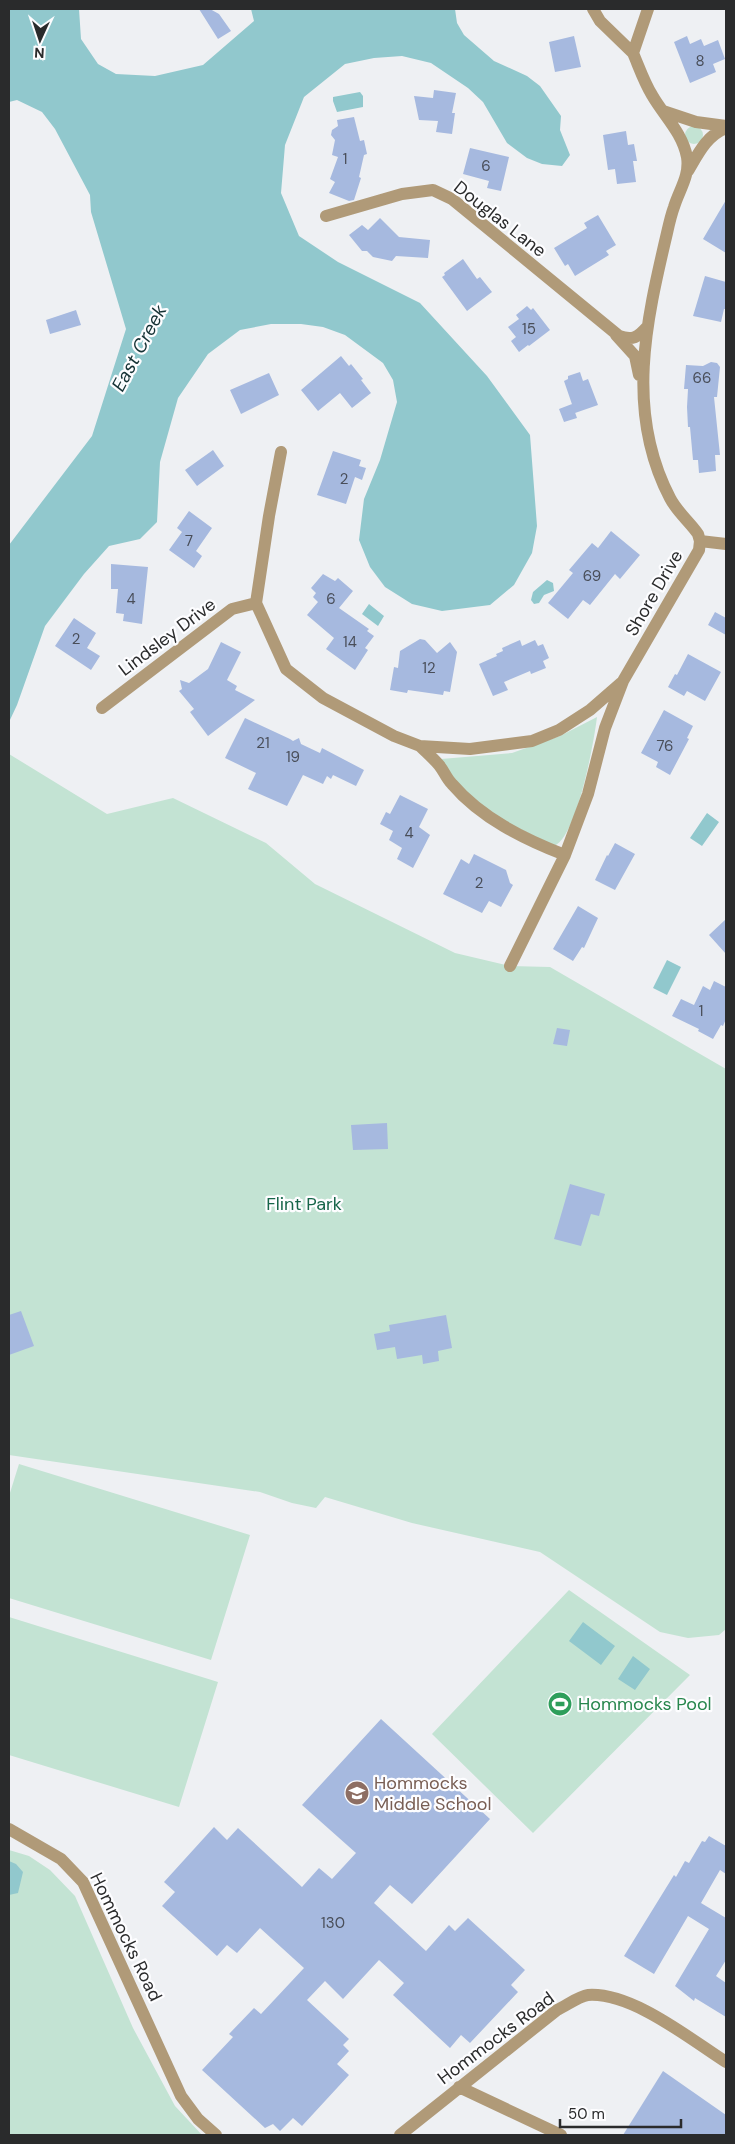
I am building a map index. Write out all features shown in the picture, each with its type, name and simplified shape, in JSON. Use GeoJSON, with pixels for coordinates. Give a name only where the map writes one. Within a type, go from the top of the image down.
{"type":"FeatureCollection","features":[{"type":"Feature","properties":{"kind":"street"},"geometry":{"type":"LineString","coordinates":[[593,9],[600,21],[633,54],[652,94],[681,139],[687,156],[688,171]]}},
{"type":"Feature","properties":{"kind":"street"},"geometry":{"type":"LineString","coordinates":[[633,54],[648,9]]}},
{"type":"Feature","properties":{"kind":"street"},"geometry":{"type":"LineString","coordinates":[[663,110],[696,122],[726,127]]}},
{"type":"Feature","properties":{"kind":"street","name":"Shore Drive"},"geometry":{"type":"LineString","coordinates":[[510,966],[565,856],[588,794],[605,728],[623,681],[700,550],[700,541],[692,525],[671,500],[657,468],[645,419],[642,393],[647,328],[674,206],[688,171],[706,143],[726,127]]}},
{"type":"Feature","properties":{"kind":"street","name":"Douglas Lane"},"geometry":{"type":"LineString","coordinates":[[326,216],[402,194],[433,190],[452,199],[584,309],[620,336],[628,339],[638,337],[647,328]]}},
{"type":"Feature","properties":{"kind":"street","name":"Douglas Lane"},"geometry":{"type":"LineString","coordinates":[[608,326],[635,356],[642,393]]}},
{"type":"Feature","properties":{"kind":"street"},"geometry":{"type":"LineString","coordinates":[[280,452],[256,603],[286,669],[323,698],[359,719],[420,746],[470,749],[532,741],[559,730],[590,710],[623,681]]}},
{"type":"Feature","properties":{"kind":"street"},"geometry":{"type":"LineString","coordinates":[[700,541],[726,544]]}},
{"type":"Feature","properties":{"kind":"street","name":"Lindsley Drive"},"geometry":{"type":"LineString","coordinates":[[102,708],[232,609],[256,603]]}},
{"type":"Feature","properties":{"kind":"street"},"geometry":{"type":"LineString","coordinates":[[420,746],[440,765],[450,783],[471,803],[497,822],[565,856]]}},
{"type":"Feature","properties":{"kind":"street","name":"Hommocks Road"},"geometry":{"type":"LineString","coordinates":[[9,1829],[61,1859],[83,1882],[181,2096],[198,2119],[216,2135]]}},
{"type":"Feature","properties":{"kind":"street","name":"Hommocks Road"},"geometry":{"type":"LineString","coordinates":[[400,2135],[557,2010],[587,1995],[624,2000],[644,2010],[726,2062]]}},
{"type":"Feature","properties":{"kind":"street"},"geometry":{"type":"LineString","coordinates":[[460,2087],[561,2135]]}},
{"type":"Feature","properties":{"kind":"green space"},"geometry":{"type":"Polygon","coordinates":[[[690,126],[698,126],[703,131],[701,142],[690,144],[685,139],[685,131],[690,126]]]}},
{"type":"Feature","properties":{"kind":"green space"},"geometry":{"type":"Polygon","coordinates":[[[597,717],[588,766],[577,808],[570,826],[562,839],[554,846],[486,812],[453,781],[441,759],[512,753],[560,736],[597,717]]]}},
{"type":"Feature","properties":{"kind":"green space","name":"Flint Park"},"geometry":{"type":"Polygon","coordinates":[[[9,754],[107,814],[173,798],[266,843],[315,884],[455,953],[510,966],[550,967],[726,1069],[726,1629],[719,1635],[688,1638],[660,1632],[540,1552],[412,1523],[325,1497],[316,1508],[292,1503],[260,1492],[9,1455],[9,754]]]}},
{"type":"Feature","properties":{"kind":"green space"},"geometry":{"type":"Polygon","coordinates":[[[19,1464],[250,1535],[211,1660],[9,1598],[9,1496],[19,1464]]]}},
{"type":"Feature","properties":{"kind":"green space","name":"Hommocks Pool"},"geometry":{"type":"Polygon","coordinates":[[[569,1590],[690,1675],[533,1833],[432,1734],[569,1590]]]}},
{"type":"Feature","properties":{"kind":"green space"},"geometry":{"type":"Polygon","coordinates":[[[9,1617],[218,1682],[179,1807],[9,1755],[9,1617]]]}},
{"type":"Feature","properties":{"kind":"green space"},"geometry":{"type":"Polygon","coordinates":[[[9,1850],[29,1856],[50,1870],[75,1896],[133,2028],[175,2106],[202,2135],[9,2135],[9,1850]]]}},
{"type":"Feature","properties":{"kind":"water","name":"East Creek"},"geometry":{"type":"Polygon","coordinates":[[[9,9],[79,9],[81,39],[98,64],[116,74],[155,76],[203,65],[254,21],[251,9],[455,9],[457,23],[464,35],[494,61],[527,76],[540,86],[561,116],[560,130],[570,155],[562,166],[542,164],[527,158],[507,143],[483,102],[468,88],[431,63],[402,56],[374,58],[345,64],[304,97],[285,145],[281,193],[299,236],[338,262],[420,303],[487,376],[530,435],[537,526],[532,553],[514,585],[490,605],[442,611],[412,604],[385,587],[370,567],[359,540],[364,499],[380,460],[397,402],[393,380],[383,363],[345,335],[323,327],[301,324],[271,324],[240,330],[208,354],[178,398],[160,462],[157,522],[140,539],[109,546],[84,574],[45,626],[17,705],[9,722],[9,545],[92,436],[126,329],[91,212],[90,195],[55,129],[42,112],[17,100],[9,102],[9,9]]]}},
{"type":"Feature","properties":{"kind":"water"},"geometry":{"type":"Polygon","coordinates":[[[360,92],[363,96],[363,107],[337,112],[333,97],[360,92]]]}},
{"type":"Feature","properties":{"kind":"water"},"geometry":{"type":"Polygon","coordinates":[[[547,580],[553,583],[554,591],[544,595],[539,603],[534,604],[531,600],[533,592],[547,580]]]}},
{"type":"Feature","properties":{"kind":"water"},"geometry":{"type":"Polygon","coordinates":[[[369,604],[384,616],[378,626],[362,614],[369,604]]]}},
{"type":"Feature","properties":{"kind":"water"},"geometry":{"type":"Polygon","coordinates":[[[707,813],[719,822],[702,846],[690,838],[707,813]]]}},
{"type":"Feature","properties":{"kind":"water"},"geometry":{"type":"Polygon","coordinates":[[[667,960],[681,967],[667,995],[653,988],[667,960]]]}},
{"type":"Feature","properties":{"kind":"water"},"geometry":{"type":"Polygon","coordinates":[[[583,1622],[615,1646],[601,1665],[569,1641],[583,1622]]]}},
{"type":"Feature","properties":{"kind":"water"},"geometry":{"type":"Polygon","coordinates":[[[633,1656],[650,1669],[635,1690],[618,1679],[633,1656]]]}},
{"type":"Feature","properties":{"kind":"water"},"geometry":{"type":"Polygon","coordinates":[[[9,1861],[16,1864],[23,1872],[18,1893],[9,1895],[9,1861]]]}},
{"type":"Feature","properties":{"kind":"building"},"geometry":{"type":"Polygon","coordinates":[[[199,9],[210,9],[219,14],[231,31],[218,39],[199,9]]]}},
{"type":"Feature","properties":{"kind":"building"},"geometry":{"type":"Polygon","coordinates":[[[574,36],[581,67],[555,72],[549,42],[574,36]]]}},
{"type":"Feature","properties":{"kind":"building"},"geometry":{"type":"Polygon","coordinates":[[[687,36],[690,44],[701,39],[704,46],[718,40],[725,59],[713,64],[716,72],[690,83],[674,42],[687,36]]]}},
{"type":"Feature","properties":{"kind":"building"},"geometry":{"type":"Polygon","coordinates":[[[434,90],[456,93],[452,113],[455,113],[452,134],[436,132],[438,121],[419,120],[414,96],[433,98],[434,90]]]}},
{"type":"Feature","properties":{"kind":"building"},"geometry":{"type":"Polygon","coordinates":[[[354,117],[360,141],[364,140],[367,154],[364,155],[359,177],[361,178],[354,200],[349,201],[329,193],[335,182],[330,179],[338,157],[332,155],[335,140],[331,135],[332,130],[338,126],[337,120],[354,117]]]}},
{"type":"Feature","properties":{"kind":"building"},"geometry":{"type":"Polygon","coordinates":[[[626,131],[628,145],[634,144],[637,161],[633,161],[636,182],[617,184],[615,169],[608,170],[603,135],[626,131]]]}},
{"type":"Feature","properties":{"kind":"building"},"geometry":{"type":"Polygon","coordinates":[[[470,148],[509,157],[501,191],[487,188],[489,181],[463,174],[470,148]]]}},
{"type":"Feature","properties":{"kind":"building"},"geometry":{"type":"Polygon","coordinates":[[[726,200],[726,253],[703,239],[726,200]]]}},
{"type":"Feature","properties":{"kind":"building"},"geometry":{"type":"Polygon","coordinates":[[[598,215],[616,245],[606,251],[609,255],[575,276],[568,264],[565,266],[554,248],[587,228],[584,223],[598,215]]]}},
{"type":"Feature","properties":{"kind":"building"},"geometry":{"type":"Polygon","coordinates":[[[380,218],[399,237],[430,240],[428,258],[396,256],[392,261],[373,257],[367,251],[362,251],[349,235],[362,225],[368,230],[380,218]]]}},
{"type":"Feature","properties":{"kind":"building"},"geometry":{"type":"Polygon","coordinates":[[[463,259],[477,279],[480,277],[492,292],[467,311],[442,277],[445,275],[444,273],[463,259]]]}},
{"type":"Feature","properties":{"kind":"building"},"geometry":{"type":"Polygon","coordinates":[[[705,276],[726,282],[726,309],[724,309],[721,322],[693,316],[705,276]]]}},
{"type":"Feature","properties":{"kind":"building"},"geometry":{"type":"Polygon","coordinates":[[[527,306],[531,310],[533,308],[550,330],[519,352],[511,341],[516,337],[508,327],[519,319],[516,315],[527,306]]]}},
{"type":"Feature","properties":{"kind":"building"},"geometry":{"type":"Polygon","coordinates":[[[76,310],[81,325],[50,334],[46,320],[76,310]]]}},
{"type":"Feature","properties":{"kind":"building"},"geometry":{"type":"Polygon","coordinates":[[[341,356],[349,366],[351,364],[371,393],[352,408],[340,393],[318,411],[301,390],[341,356]]]}},
{"type":"Feature","properties":{"kind":"building"},"geometry":{"type":"Polygon","coordinates":[[[711,362],[717,363],[720,367],[717,397],[714,397],[720,455],[715,455],[716,471],[699,473],[698,460],[693,460],[690,427],[688,427],[688,389],[684,389],[686,365],[703,366],[711,362]]]}},
{"type":"Feature","properties":{"kind":"building"},"geometry":{"type":"Polygon","coordinates":[[[580,372],[583,381],[588,379],[598,405],[575,413],[564,381],[568,379],[568,376],[580,372]]]}},
{"type":"Feature","properties":{"kind":"building"},"geometry":{"type":"Polygon","coordinates":[[[269,373],[279,395],[241,414],[230,390],[269,373]]]}},
{"type":"Feature","properties":{"kind":"building"},"geometry":{"type":"Polygon","coordinates":[[[572,404],[577,418],[564,422],[559,409],[572,404]]]}},
{"type":"Feature","properties":{"kind":"building"},"geometry":{"type":"Polygon","coordinates":[[[213,450],[224,466],[197,486],[185,470],[213,450]]]}},
{"type":"Feature","properties":{"kind":"building"},"geometry":{"type":"Polygon","coordinates":[[[333,451],[361,460],[359,466],[366,468],[362,480],[355,477],[346,504],[317,495],[333,451]]]}},
{"type":"Feature","properties":{"kind":"building"},"geometry":{"type":"Polygon","coordinates":[[[189,511],[212,528],[196,551],[202,556],[194,568],[169,550],[182,532],[177,528],[189,511]]]}},
{"type":"Feature","properties":{"kind":"building"},"geometry":{"type":"Polygon","coordinates":[[[611,531],[640,555],[620,579],[615,574],[590,605],[583,600],[568,619],[548,603],[573,573],[569,570],[592,543],[598,548],[611,531]]]}},
{"type":"Feature","properties":{"kind":"building"},"geometry":{"type":"Polygon","coordinates":[[[111,564],[148,567],[142,624],[123,621],[124,614],[116,613],[118,589],[111,589],[111,564]]]}},
{"type":"Feature","properties":{"kind":"building"},"geometry":{"type":"Polygon","coordinates":[[[323,574],[335,581],[338,578],[353,591],[339,608],[369,629],[367,631],[374,636],[365,648],[368,650],[355,670],[326,649],[334,638],[307,615],[318,602],[313,597],[316,593],[311,588],[323,574]]]}},
{"type":"Feature","properties":{"kind":"building"},"geometry":{"type":"Polygon","coordinates":[[[715,612],[726,618],[726,635],[708,625],[715,612]]]}},
{"type":"Feature","properties":{"kind":"building"},"geometry":{"type":"Polygon","coordinates":[[[74,618],[96,633],[87,648],[100,656],[91,670],[55,646],[74,618]]]}},
{"type":"Feature","properties":{"kind":"building"},"geometry":{"type":"Polygon","coordinates":[[[420,639],[425,640],[437,653],[450,642],[457,652],[450,692],[444,691],[443,695],[408,690],[407,693],[390,690],[394,667],[398,668],[400,651],[420,639]]]}},
{"type":"Feature","properties":{"kind":"building"},"geometry":{"type":"Polygon","coordinates":[[[520,640],[522,646],[535,640],[538,646],[543,644],[549,658],[543,661],[546,668],[531,674],[530,671],[504,682],[508,690],[493,696],[479,664],[497,656],[496,654],[503,651],[502,648],[520,640]]]}},
{"type":"Feature","properties":{"kind":"building"},"geometry":{"type":"Polygon","coordinates":[[[221,642],[241,652],[227,680],[237,686],[235,690],[255,700],[208,736],[190,712],[194,709],[179,691],[182,689],[180,680],[189,683],[208,669],[221,642]]]}},
{"type":"Feature","properties":{"kind":"building"},"geometry":{"type":"Polygon","coordinates":[[[688,654],[721,672],[705,701],[687,691],[684,696],[668,687],[688,654]]]}},
{"type":"Feature","properties":{"kind":"building"},"geometry":{"type":"Polygon","coordinates":[[[664,710],[693,726],[687,738],[689,739],[670,775],[656,767],[658,762],[641,753],[664,710]]]}},
{"type":"Feature","properties":{"kind":"building"},"geometry":{"type":"Polygon","coordinates":[[[245,718],[293,741],[299,738],[301,744],[320,753],[322,748],[364,770],[356,786],[333,775],[331,779],[327,776],[323,784],[303,775],[287,806],[248,789],[256,773],[225,758],[245,718]]]}},
{"type":"Feature","properties":{"kind":"building"},"geometry":{"type":"Polygon","coordinates":[[[400,795],[428,809],[419,827],[430,835],[413,868],[397,859],[402,848],[389,840],[393,831],[380,824],[386,812],[390,814],[400,795]]]}},
{"type":"Feature","properties":{"kind":"building"},"geometry":{"type":"Polygon","coordinates":[[[615,843],[635,854],[615,890],[595,880],[615,843]]]}},
{"type":"Feature","properties":{"kind":"building"},"geometry":{"type":"Polygon","coordinates":[[[474,854],[506,870],[510,883],[513,885],[501,907],[489,901],[482,913],[443,894],[461,859],[469,864],[474,854]]]}},
{"type":"Feature","properties":{"kind":"building"},"geometry":{"type":"Polygon","coordinates":[[[578,906],[598,918],[584,948],[582,947],[573,961],[553,949],[578,906]]]}},
{"type":"Feature","properties":{"kind":"building"},"geometry":{"type":"Polygon","coordinates":[[[726,919],[726,954],[709,935],[726,919]]]}},
{"type":"Feature","properties":{"kind":"building"},"geometry":{"type":"Polygon","coordinates":[[[714,981],[726,987],[726,1019],[713,1039],[698,1031],[699,1029],[672,1016],[681,999],[694,1005],[703,986],[710,990],[714,981]]]}},
{"type":"Feature","properties":{"kind":"building"},"geometry":{"type":"Polygon","coordinates":[[[557,1028],[570,1030],[567,1046],[553,1044],[557,1028]]]}},
{"type":"Feature","properties":{"kind":"building"},"geometry":{"type":"Polygon","coordinates":[[[387,1123],[388,1149],[353,1150],[351,1125],[387,1123]]]}},
{"type":"Feature","properties":{"kind":"building"},"geometry":{"type":"Polygon","coordinates":[[[570,1184],[605,1194],[599,1216],[591,1214],[581,1246],[554,1239],[570,1184]]]}},
{"type":"Feature","properties":{"kind":"building"},"geometry":{"type":"Polygon","coordinates":[[[21,1311],[34,1346],[9,1355],[9,1315],[21,1311]]]}},
{"type":"Feature","properties":{"kind":"building"},"geometry":{"type":"Polygon","coordinates":[[[446,1315],[452,1348],[438,1351],[439,1361],[423,1364],[422,1355],[397,1359],[395,1347],[377,1350],[374,1334],[390,1331],[389,1325],[446,1315]]]}},
{"type":"Feature","properties":{"kind":"building","name":"Hommocks Middle School"},"geometry":{"type":"Polygon","coordinates":[[[381,1719],[490,1819],[412,1904],[390,1885],[374,1903],[426,1951],[449,1925],[455,1931],[468,1918],[525,1970],[511,1985],[518,1992],[470,2043],[461,2035],[450,2048],[393,1995],[404,1983],[379,1960],[343,1999],[325,1981],[307,2000],[349,2039],[343,2045],[349,2051],[337,2064],[349,2075],[302,2126],[293,2118],[280,2131],[273,2124],[265,2128],[202,2070],[233,2037],[229,2034],[254,2008],[261,2014],[304,1968],[260,1928],[237,1953],[227,1945],[217,1956],[162,1906],[175,1892],[164,1882],[214,1827],[227,1840],[238,1828],[302,1887],[319,1868],[332,1879],[356,1853],[302,1805],[381,1719]]]}},
{"type":"Feature","properties":{"kind":"building"},"geometry":{"type":"Polygon","coordinates":[[[709,1836],[726,1846],[726,1874],[720,1870],[701,1903],[726,1918],[726,1960],[716,1976],[726,1983],[726,2017],[695,1998],[694,2001],[675,1986],[709,1929],[688,1916],[654,1974],[624,1956],[674,1875],[676,1877],[685,1861],[689,1863],[702,1841],[705,1842],[709,1836]]]}},
{"type":"Feature","properties":{"kind":"building"},"geometry":{"type":"Polygon","coordinates":[[[663,2071],[726,2115],[726,2135],[623,2135],[663,2071]]]}},
{"type":"Feature","properties":{"kind":"place","name":"Hommocks Pool"},"geometry":{"type":"Point","coordinates":[560,1704]}},
{"type":"Feature","properties":{"kind":"place","name":"Hommocks Middle School"},"geometry":{"type":"Point","coordinates":[357,1793]}}]}
